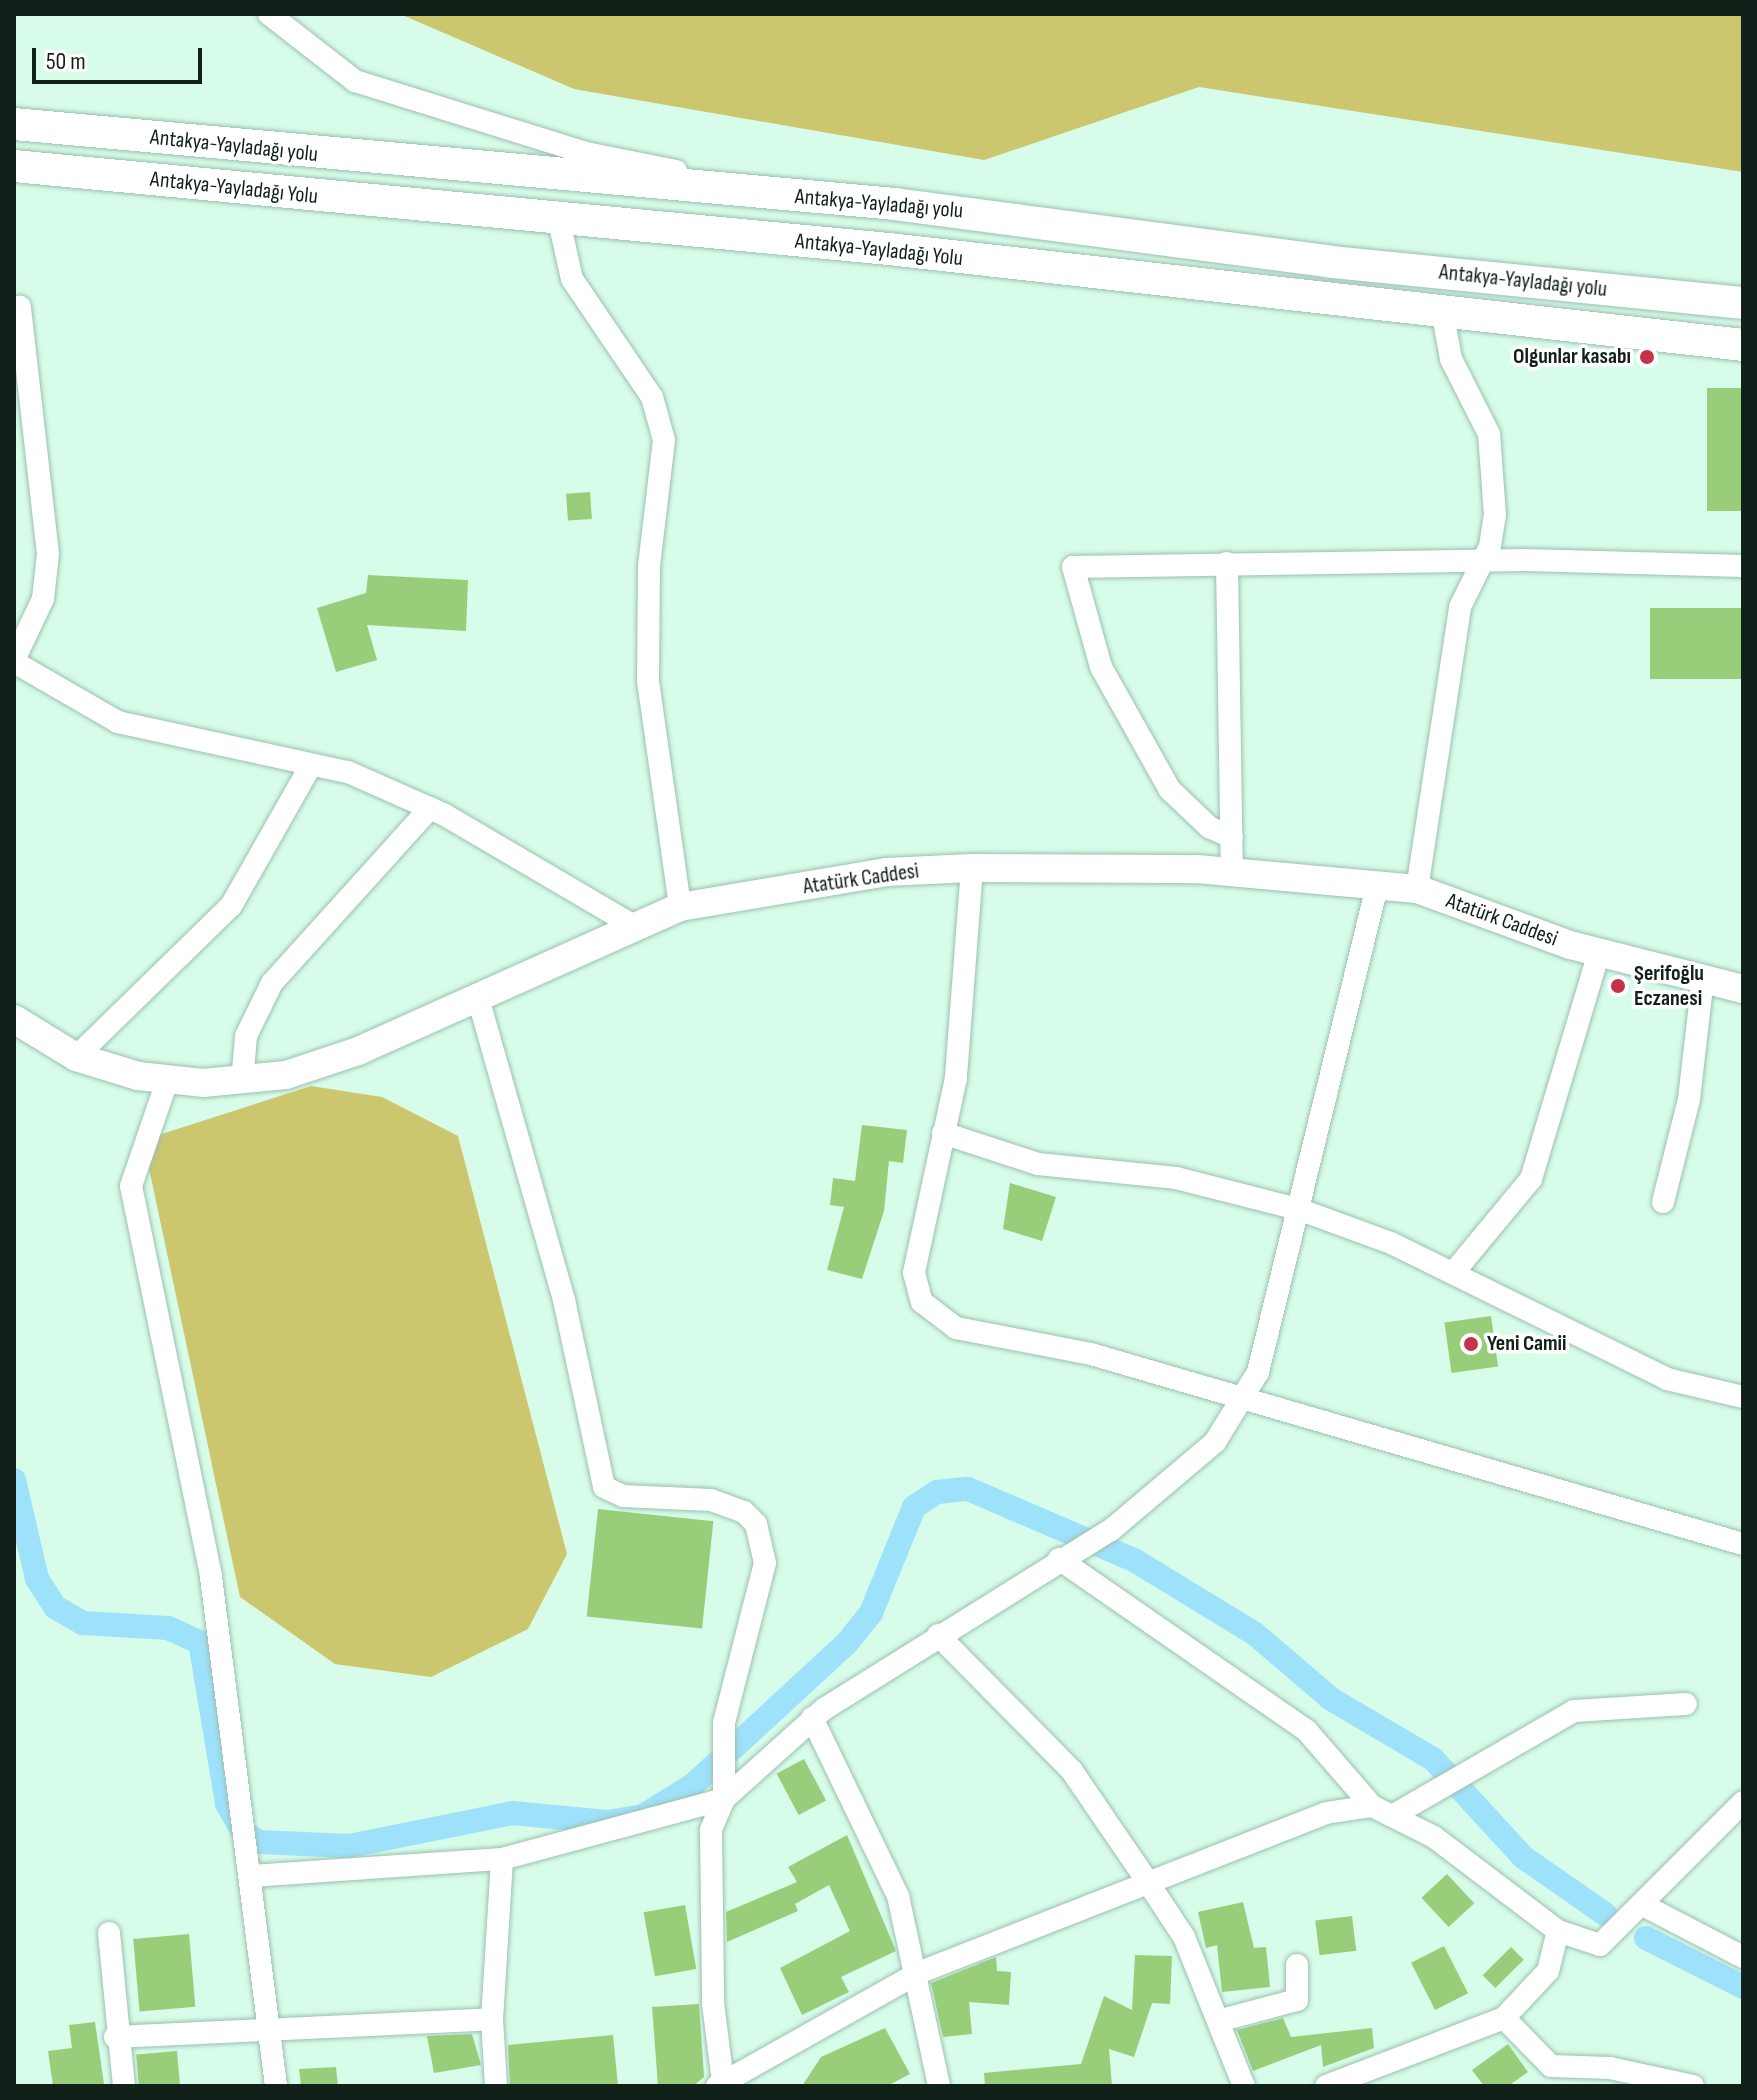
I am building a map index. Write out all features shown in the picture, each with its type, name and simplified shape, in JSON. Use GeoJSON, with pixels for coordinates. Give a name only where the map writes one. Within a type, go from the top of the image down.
{"type":"FeatureCollection","features":[{"type":"Feature","properties":{"kind":"highway","name":"Antakya-Yayladağı yolu"},"geometry":{"type":"LineString","coordinates":[[14,124],[894,204],[1332,262],[1743,303]]}},
{"type":"Feature","properties":{"kind":"highway","name":"Antakya-Yayladağı Yolu"},"geometry":{"type":"LineString","coordinates":[[14,166],[559,221],[889,249],[1443,315],[1743,345]]}},
{"type":"Feature","properties":{"kind":"main road","name":"Atatürk Caddesi"},"geometry":{"type":"LineString","coordinates":[[14,1019],[76,1057],[167,1081],[242,1082],[324,1065],[680,907],[886,872],[972,868],[1232,873],[1417,889],[1599,952],[1743,989]]}},
{"type":"Feature","properties":{"kind":"street"},"geometry":{"type":"LineString","coordinates":[[269,14],[355,81],[586,153],[894,204]]}},
{"type":"Feature","properties":{"kind":"street"},"geometry":{"type":"LineString","coordinates":[[559,221],[572,279],[652,397],[664,440],[649,565],[648,681],[680,907]]}},
{"type":"Feature","properties":{"kind":"street"},"geometry":{"type":"LineString","coordinates":[[20,307],[48,554],[43,599],[14,661],[118,722],[311,765],[430,808],[636,927]]}},
{"type":"Feature","properties":{"kind":"street"},"geometry":{"type":"LineString","coordinates":[[1417,889],[1460,607],[1481,561],[1495,515],[1493,459],[1477,400],[1447,348],[1443,315]]}},
{"type":"Feature","properties":{"kind":"street"},"geometry":{"type":"LineString","coordinates":[[1232,837],[1209,827],[1170,790],[1101,667],[1073,567],[1481,561],[1743,566]]}},
{"type":"Feature","properties":{"kind":"street"},"geometry":{"type":"LineString","coordinates":[[1227,563],[1232,873]]}},
{"type":"Feature","properties":{"kind":"street"},"geometry":{"type":"LineString","coordinates":[[76,1057],[231,906],[311,765]]}},
{"type":"Feature","properties":{"kind":"street"},"geometry":{"type":"LineString","coordinates":[[242,1082],[246,1036],[272,983],[430,808]]}},
{"type":"Feature","properties":{"kind":"street"},"geometry":{"type":"LineString","coordinates":[[972,868],[956,1078],[914,1273],[922,1302],[956,1328],[1091,1354],[1241,1403],[1743,1544]]}},
{"type":"Feature","properties":{"kind":"street"},"geometry":{"type":"LineString","coordinates":[[251,1876],[502,1859],[724,1799],[812,1718],[938,1635],[1111,1530],[1215,1442],[1258,1372],[1377,886]]}},
{"type":"Feature","properties":{"kind":"street"},"geometry":{"type":"LineString","coordinates":[[1454,1272],[1531,1179],[1599,952]]}},
{"type":"Feature","properties":{"kind":"street"},"geometry":{"type":"LineString","coordinates":[[1663,1202],[1689,1099],[1703,978]]}},
{"type":"Feature","properties":{"kind":"street"},"geometry":{"type":"LineString","coordinates":[[478,998],[564,1300],[604,1487],[623,1496],[711,1500],[756,1524],[765,1563],[724,1723],[724,1799],[711,1830],[713,2003],[720,2084],[918,1973],[1326,1813],[1382,1811],[1435,1790],[1574,1711],[1686,1704]]}},
{"type":"Feature","properties":{"kind":"street"},"geometry":{"type":"LineString","coordinates":[[167,1081],[131,1186],[211,1577],[239,1774],[276,2086]]}},
{"type":"Feature","properties":{"kind":"street"},"geometry":{"type":"LineString","coordinates":[[943,1133],[1038,1164],[1176,1178],[1298,1209],[1454,1272],[1653,1373],[1743,1397]]}},
{"type":"Feature","properties":{"kind":"street"},"geometry":{"type":"LineString","coordinates":[[1067,1555],[1307,1731],[1382,1811],[1434,1837],[1558,1931],[1600,1945],[1743,1802]]}},
{"type":"Feature","properties":{"kind":"street"},"geometry":{"type":"LineString","coordinates":[[938,1635],[1072,1771],[1149,1884],[1184,1937],[1244,2086]]}},
{"type":"Feature","properties":{"kind":"street"},"geometry":{"type":"LineString","coordinates":[[812,1718],[898,1896],[918,1973],[939,2086]]}},
{"type":"Feature","properties":{"kind":"street"},"geometry":{"type":"LineString","coordinates":[[496,2086],[492,2019],[502,1859]]}},
{"type":"Feature","properties":{"kind":"street"},"geometry":{"type":"LineString","coordinates":[[1643,1905],[1743,1957]]}},
{"type":"Feature","properties":{"kind":"street"},"geometry":{"type":"LineString","coordinates":[[1326,2086],[1504,2018],[1548,1971],[1558,1931]]}},
{"type":"Feature","properties":{"kind":"street"},"geometry":{"type":"LineString","coordinates":[[109,1933],[115,2037],[124,2086]]}},
{"type":"Feature","properties":{"kind":"street"},"geometry":{"type":"LineString","coordinates":[[1218,2021],[1297,2000],[1297,1965]]}},
{"type":"Feature","properties":{"kind":"street"},"geometry":{"type":"LineString","coordinates":[[1504,2018],[1552,2076],[1610,2068],[1693,2086]]}},
{"type":"Feature","properties":{"kind":"street"},"geometry":{"type":"LineString","coordinates":[[115,2037],[492,2019]]}},
{"type":"Feature","properties":{"kind":"shaded area"},"geometry":{"type":"Polygon","coordinates":[[[400,14],[1743,14],[1743,172],[1199,87],[984,160],[574,89],[400,14]]]}},
{"type":"Feature","properties":{"kind":"shaded area"},"geometry":{"type":"Polygon","coordinates":[[[311,1086],[382,1097],[458,1136],[567,1554],[528,1629],[431,1677],[335,1664],[240,1597],[143,1140],[311,1086]]]}},
{"type":"Feature","properties":{"kind":"building"},"geometry":{"type":"Polygon","coordinates":[[[1707,388],[1743,388],[1743,511],[1707,511],[1707,388]]]}},
{"type":"Feature","properties":{"kind":"building"},"geometry":{"type":"Polygon","coordinates":[[[590,492],[592,519],[568,521],[566,494],[590,492]]]}},
{"type":"Feature","properties":{"kind":"building"},"geometry":{"type":"Polygon","coordinates":[[[368,575],[468,580],[466,631],[367,625],[377,660],[336,672],[317,608],[366,593],[368,575]]]}},
{"type":"Feature","properties":{"kind":"building"},"geometry":{"type":"Polygon","coordinates":[[[1650,608],[1743,608],[1743,679],[1650,679],[1650,608]]]}},
{"type":"Feature","properties":{"kind":"building"},"geometry":{"type":"Polygon","coordinates":[[[862,1125],[907,1130],[903,1163],[889,1161],[884,1211],[862,1279],[827,1270],[844,1207],[830,1205],[833,1178],[855,1181],[862,1125]]]}},
{"type":"Feature","properties":{"kind":"building"},"geometry":{"type":"Polygon","coordinates":[[[1010,1183],[1056,1197],[1042,1241],[1003,1229],[1010,1183]]]}},
{"type":"Feature","properties":{"kind":"building","name":"Yeni Camii"},"geometry":{"type":"Polygon","coordinates":[[[1491,1316],[1498,1367],[1452,1373],[1444,1323],[1491,1316]]]}},
{"type":"Feature","properties":{"kind":"building"},"geometry":{"type":"Polygon","coordinates":[[[598,1509],[713,1521],[702,1629],[587,1616],[598,1509]]]}},
{"type":"Feature","properties":{"kind":"building"},"geometry":{"type":"Polygon","coordinates":[[[804,1759],[826,1800],[799,1815],[777,1774],[804,1759]]]}},
{"type":"Feature","properties":{"kind":"building"},"geometry":{"type":"Polygon","coordinates":[[[847,1835],[896,1951],[841,1977],[849,1992],[802,2015],[780,1968],[850,1931],[829,1885],[795,1904],[798,1911],[727,1942],[726,1912],[797,1882],[788,1867],[847,1835]]]}},
{"type":"Feature","properties":{"kind":"building"},"geometry":{"type":"Polygon","coordinates":[[[1447,1874],[1474,1903],[1449,1927],[1421,1898],[1447,1874]]]}},
{"type":"Feature","properties":{"kind":"building"},"geometry":{"type":"Polygon","coordinates":[[[1243,1902],[1254,1948],[1266,1947],[1270,1987],[1222,1992],[1217,1945],[1206,1948],[1198,1912],[1243,1902]]]}},
{"type":"Feature","properties":{"kind":"building"},"geometry":{"type":"Polygon","coordinates":[[[685,1905],[696,1969],[655,1976],[644,1912],[685,1905]]]}},
{"type":"Feature","properties":{"kind":"building"},"geometry":{"type":"Polygon","coordinates":[[[1352,1916],[1356,1951],[1320,1955],[1315,1921],[1352,1916]]]}},
{"type":"Feature","properties":{"kind":"building"},"geometry":{"type":"Polygon","coordinates":[[[189,1934],[195,2007],[140,2012],[133,1939],[189,1934]]]}},
{"type":"Feature","properties":{"kind":"building"},"geometry":{"type":"Polygon","coordinates":[[[1444,1946],[1468,1993],[1435,2010],[1411,1963],[1444,1946]]]}},
{"type":"Feature","properties":{"kind":"building"},"geometry":{"type":"Polygon","coordinates":[[[1511,1947],[1524,1960],[1495,1988],[1483,1975],[1511,1947]]]}},
{"type":"Feature","properties":{"kind":"building"},"geometry":{"type":"Polygon","coordinates":[[[1135,1955],[1172,1956],[1170,2004],[1152,2003],[1134,2057],[1109,2049],[1112,2086],[985,2086],[984,2073],[1081,2064],[1104,1996],[1132,2010],[1135,1955]]]}},
{"type":"Feature","properties":{"kind":"building"},"geometry":{"type":"Polygon","coordinates":[[[996,1957],[997,1971],[1011,1972],[1009,2005],[969,2002],[972,2034],[943,2037],[931,1983],[996,1957]]]}},
{"type":"Feature","properties":{"kind":"building"},"geometry":{"type":"Polygon","coordinates":[[[699,2004],[704,2077],[693,2086],[658,2086],[652,2007],[699,2004]]]}},
{"type":"Feature","properties":{"kind":"building"},"geometry":{"type":"Polygon","coordinates":[[[1283,2018],[1291,2037],[1372,2028],[1374,2048],[1323,2067],[1321,2045],[1253,2071],[1237,2030],[1283,2018]]]}},
{"type":"Feature","properties":{"kind":"building"},"geometry":{"type":"Polygon","coordinates":[[[95,2022],[104,2084],[53,2086],[48,2051],[72,2048],[69,2025],[95,2022]]]}},
{"type":"Feature","properties":{"kind":"building"},"geometry":{"type":"Polygon","coordinates":[[[885,2028],[910,2074],[887,2086],[802,2086],[821,2057],[885,2028]]]}},
{"type":"Feature","properties":{"kind":"building"},"geometry":{"type":"Polygon","coordinates":[[[472,2034],[481,2065],[434,2073],[427,2036],[472,2034]]]}},
{"type":"Feature","properties":{"kind":"building"},"geometry":{"type":"Polygon","coordinates":[[[613,2035],[618,2086],[510,2086],[508,2045],[613,2035]]]}},
{"type":"Feature","properties":{"kind":"building"},"geometry":{"type":"Polygon","coordinates":[[[1508,2044],[1528,2072],[1508,2086],[1484,2086],[1472,2070],[1508,2044]]]}},
{"type":"Feature","properties":{"kind":"building"},"geometry":{"type":"Polygon","coordinates":[[[177,2051],[180,2086],[139,2086],[136,2055],[177,2051]]]}},
{"type":"Feature","properties":{"kind":"building"},"geometry":{"type":"Polygon","coordinates":[[[336,2067],[338,2086],[301,2086],[299,2069],[336,2067]]]}},
{"type":"Feature","properties":{"kind":"waterway"},"geometry":{"type":"LineString","coordinates":[[14,1480],[37,1579],[55,1607],[83,1623],[168,1628],[200,1642],[227,1804],[243,1832],[259,1842],[349,1846],[512,1813],[607,1822],[643,1816],[693,1785],[846,1644],[871,1613],[914,1507],[937,1492],[968,1489],[1134,1560],[1255,1634],[1331,1699],[1433,1759],[1523,1857],[1605,1914]]}},
{"type":"Feature","properties":{"kind":"waterway"},"geometry":{"type":"LineString","coordinates":[[1646,1938],[1743,1987]]}},
{"type":"Feature","properties":{"kind":"place","name":"Olgunlar kasabı"},"geometry":{"type":"Point","coordinates":[1647,357]}},
{"type":"Feature","properties":{"kind":"place","name":"Şerifoğlu Eczanesi"},"geometry":{"type":"Point","coordinates":[1618,986]}},
{"type":"Feature","properties":{"kind":"place","name":"Yeni Camii"},"geometry":{"type":"Point","coordinates":[1471,1344]}}]}
